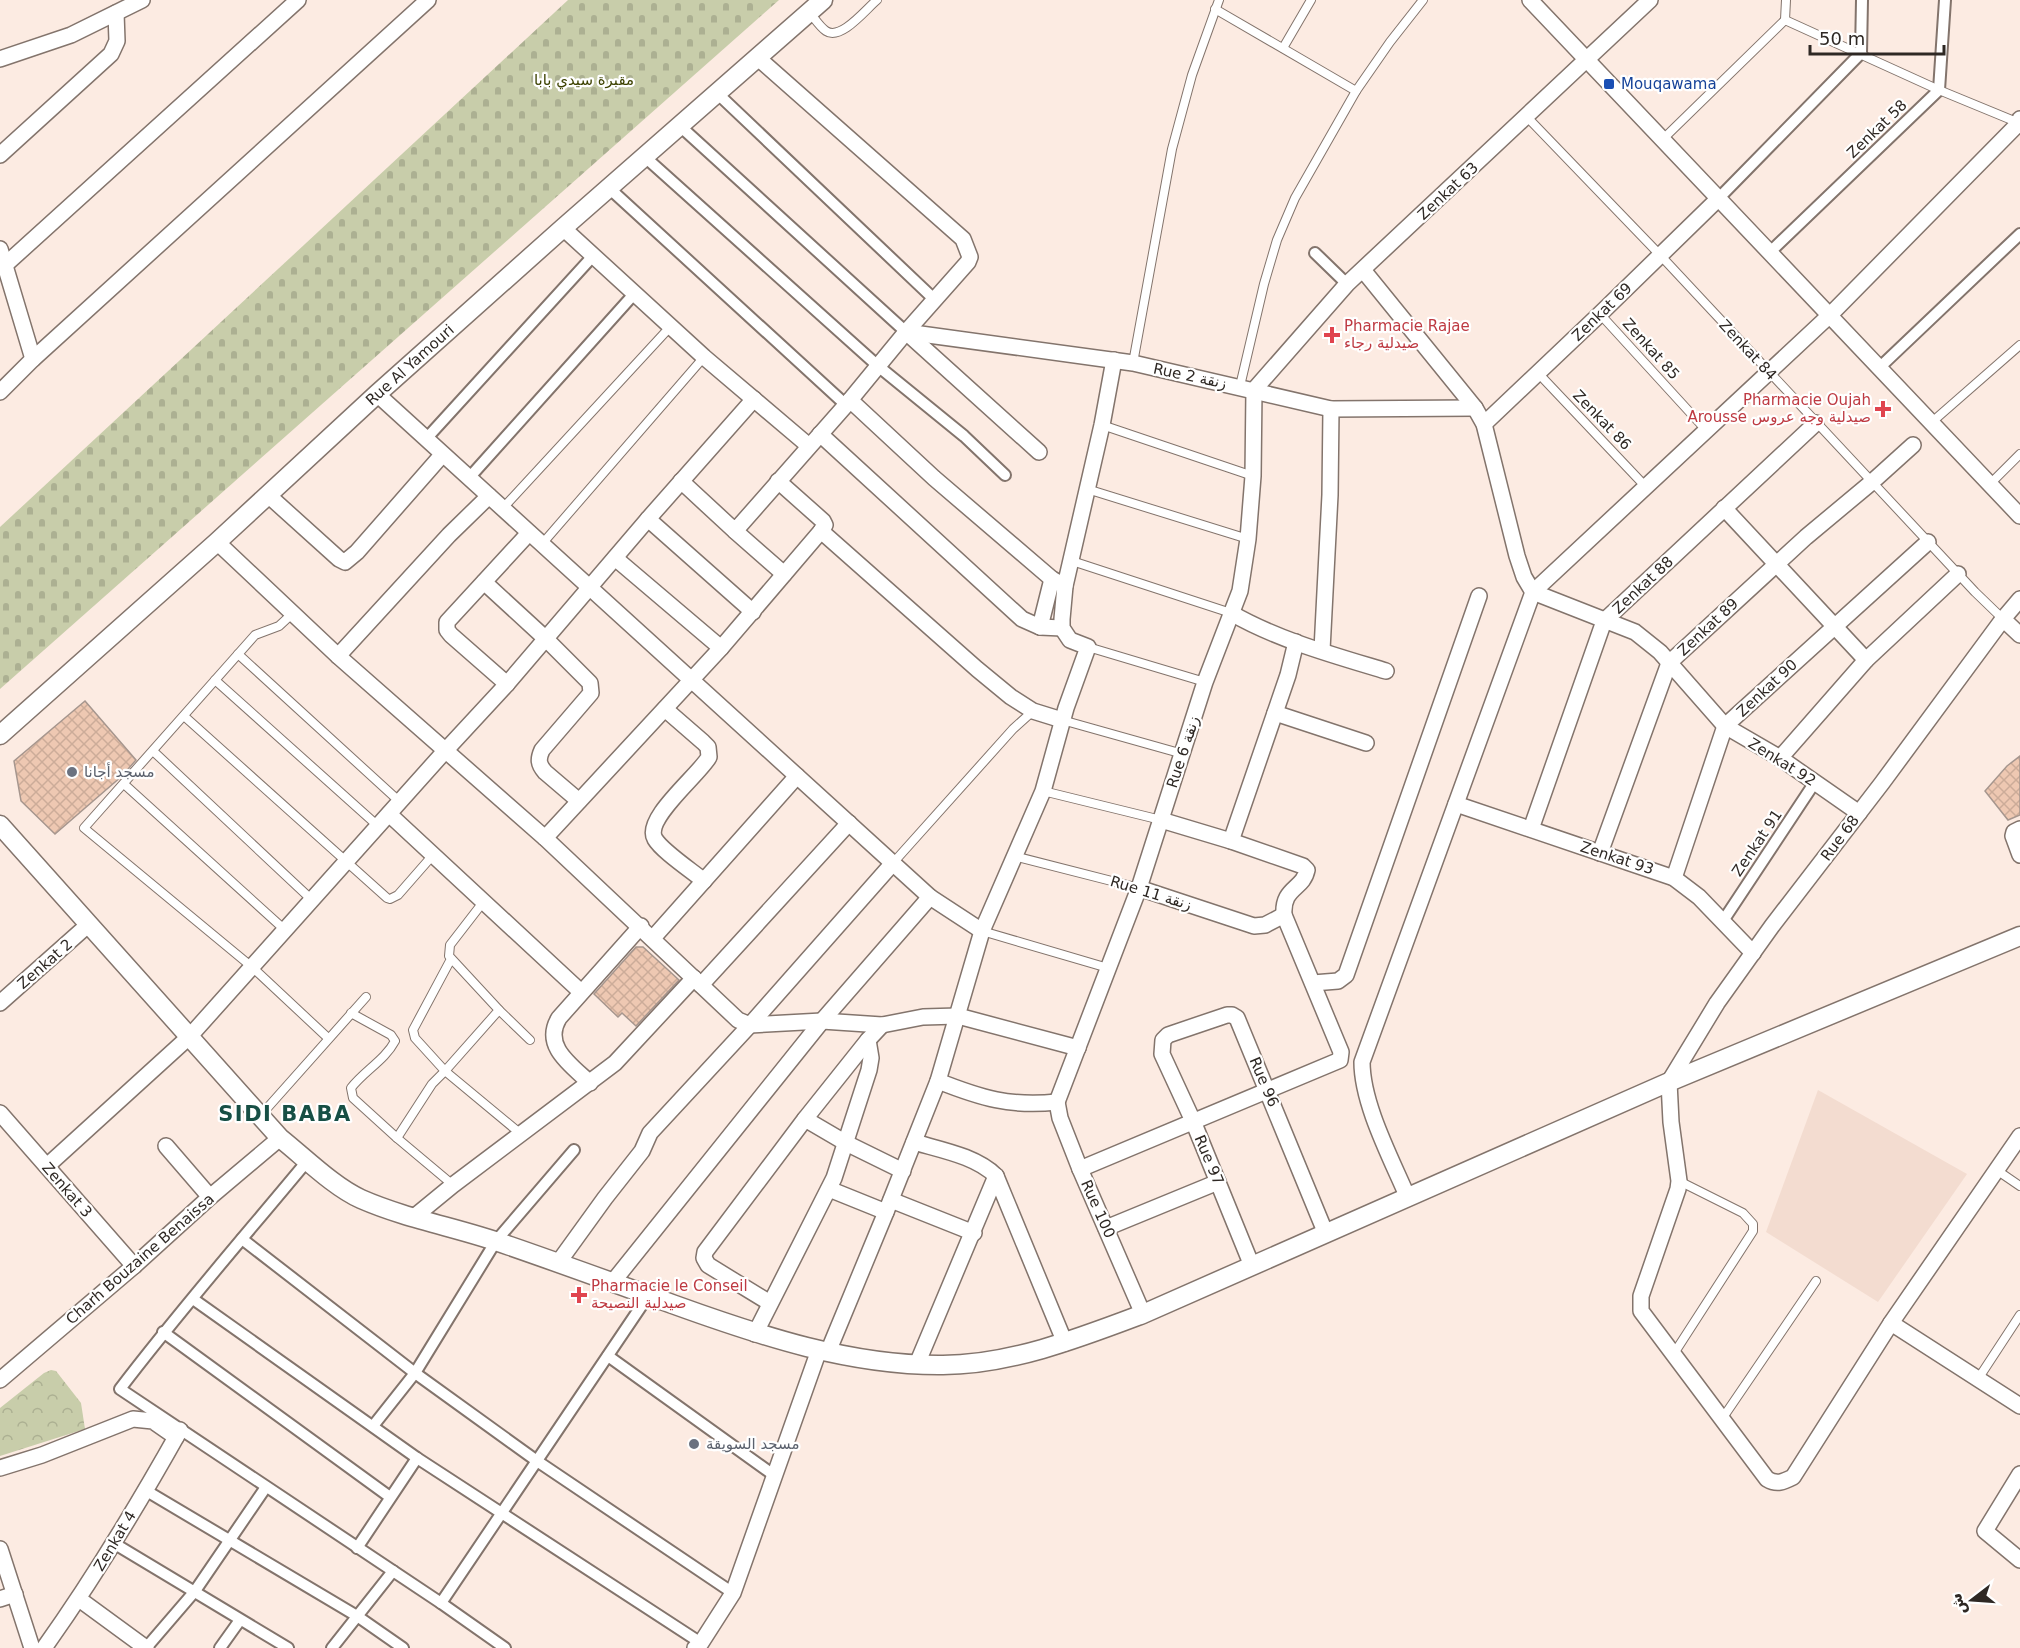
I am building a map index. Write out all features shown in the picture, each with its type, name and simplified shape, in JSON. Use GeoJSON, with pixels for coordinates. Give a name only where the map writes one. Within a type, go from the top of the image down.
{"type":"FeatureCollection","features":[{"type":"Feature","properties":{"kind":"street"},"geometry":{"type":"LineString","coordinates":[[0,59],[71,35],[142,0]]}},
{"type":"Feature","properties":{"kind":"street"},"geometry":{"type":"LineString","coordinates":[[5,264],[298,0]]}},
{"type":"Feature","properties":{"kind":"street"},"geometry":{"type":"LineString","coordinates":[[0,392],[33,359],[429,0]]}},
{"type":"Feature","properties":{"kind":"street","name":"Rue Al Yamouri"},"geometry":{"type":"LineString","coordinates":[[0,735],[217,542],[377,394],[823,0]]}},
{"type":"Feature","properties":{"kind":"street"},"geometry":{"type":"LineString","coordinates":[[1530,0],[2020,516]]}},
{"type":"Feature","properties":{"kind":"street"},"geometry":{"type":"LineString","coordinates":[[1718,199],[1861,54],[1862,0]]}},
{"type":"Feature","properties":{"kind":"street"},"geometry":{"type":"LineString","coordinates":[[1938,90],[1946,0]]}},
{"type":"Feature","properties":{"kind":"street","name":"Zenkat 63"},"geometry":{"type":"LineString","coordinates":[[1247,388],[1347,284],[1649,1]]}},
{"type":"Feature","properties":{"kind":"street"},"geometry":{"type":"LineString","coordinates":[[0,155],[111,54],[117,41],[116,13]]}},
{"type":"Feature","properties":{"kind":"street"},"geometry":{"type":"LineString","coordinates":[[735,531],[848,403],[970,257],[963,239],[758,58]]}},
{"type":"Feature","properties":{"kind":"street","name":"Zenkat 58"},"geometry":{"type":"LineString","coordinates":[[1770,252],[1938,90]]}},
{"type":"Feature","properties":{"kind":"street"},"geometry":{"type":"LineString","coordinates":[[718,94],[935,300]]}},
{"type":"Feature","properties":{"kind":"street"},"geometry":{"type":"LineString","coordinates":[[1408,1198],[1368,1101],[1362,1078],[1362,1062],[1533,592],[1830,315],[2020,122]]}},
{"type":"Feature","properties":{"kind":"street"},"geometry":{"type":"LineString","coordinates":[[680,126],[1039,452]]}},
{"type":"Feature","properties":{"kind":"street"},"geometry":{"type":"LineString","coordinates":[[645,157],[878,366],[964,436],[1005,476]]}},
{"type":"Feature","properties":{"kind":"street"},"geometry":{"type":"LineString","coordinates":[[193,1299],[417,1458],[698,1645],[733,1593],[823,1351],[889,1206],[938,1081],[982,931],[1043,791],[1062,720],[1088,647],[1070,640],[1062,628],[1059,582],[848,403],[609,188]]}},
{"type":"Feature","properties":{"kind":"street","name":"Zenkat 69"},"geometry":{"type":"LineString","coordinates":[[1484,424],[1718,199]]}},
{"type":"Feature","properties":{"kind":"street"},"geometry":{"type":"LineString","coordinates":[[563,228],[704,357],[754,399],[815,440],[1022,619],[1040,627],[1062,628]]}},
{"type":"Feature","properties":{"kind":"street"},"geometry":{"type":"LineString","coordinates":[[1880,367],[2020,234]]}},
{"type":"Feature","properties":{"kind":"street"},"geometry":{"type":"LineString","coordinates":[[0,249],[33,359]]}},
{"type":"Feature","properties":{"kind":"street"},"geometry":{"type":"LineString","coordinates":[[1315,253],[1347,284]]}},
{"type":"Feature","properties":{"kind":"street"},"geometry":{"type":"LineString","coordinates":[[426,439],[593,256]]}},
{"type":"Feature","properties":{"kind":"street"},"geometry":{"type":"LineString","coordinates":[[1363,270],[1475,408],[1484,424],[1517,556],[1524,577],[1533,592]]}},
{"type":"Feature","properties":{"kind":"street"},"geometry":{"type":"LineString","coordinates":[[469,478],[634,294]]}},
{"type":"Feature","properties":{"kind":"street","name":"Rue 2 زنقة"},"geometry":{"type":"LineString","coordinates":[[906,332],[1133,363],[1331,409],[1475,408]]}},
{"type":"Feature","properties":{"kind":"street"},"geometry":{"type":"LineString","coordinates":[[1040,627],[1059,582],[1072,561],[1114,360]]}},
{"type":"Feature","properties":{"kind":"street","name":"Rue 6 زنقة"},"geometry":{"type":"LineString","coordinates":[[1057,1102],[1138,888],[1205,682],[1240,591],[1248,539],[1253,476],[1247,388]]}},
{"type":"Feature","properties":{"kind":"street"},"geometry":{"type":"LineString","coordinates":[[377,394],[930,897],[982,931]]}},
{"type":"Feature","properties":{"kind":"street"},"geometry":{"type":"LineString","coordinates":[[47,1166],[190,1036],[445,750],[507,684],[754,399]]}},
{"type":"Feature","properties":{"kind":"street"},"geometry":{"type":"LineString","coordinates":[[1322,651],[1330,495],[1331,409]]}},
{"type":"Feature","properties":{"kind":"street","name":"Zenkat 88"},"geometry":{"type":"LineString","coordinates":[[1531,829],[1604,621],[1816,423]]}},
{"type":"Feature","properties":{"kind":"street","name":"Zenkat 89"},"geometry":{"type":"LineString","coordinates":[[1600,853],[1669,663],[1806,537],[1913,445]]}},
{"type":"Feature","properties":{"kind":"street"},"geometry":{"type":"LineString","coordinates":[[268,495],[345,562],[357,552],[442,455]]}},
{"type":"Feature","properties":{"kind":"street"},"geometry":{"type":"LineString","coordinates":[[681,481],[784,574]]}},
{"type":"Feature","properties":{"kind":"street"},"geometry":{"type":"LineString","coordinates":[[545,838],[721,648],[825,525],[778,481]]}},
{"type":"Feature","properties":{"kind":"street"},"geometry":{"type":"LineString","coordinates":[[338,656],[449,535],[489,496]]}},
{"type":"Feature","properties":{"kind":"street"},"geometry":{"type":"LineString","coordinates":[[1724,508],[1866,660]]}},
{"type":"Feature","properties":{"kind":"street"},"geometry":{"type":"LineString","coordinates":[[648,519],[753,612]]}},
{"type":"Feature","properties":{"kind":"street"},"geometry":{"type":"LineString","coordinates":[[821,531],[977,669],[1033,711],[1062,720]]}},
{"type":"Feature","properties":{"kind":"street"},"geometry":{"type":"LineString","coordinates":[[507,684],[451,636],[447,630],[447,622],[529,533]]}},
{"type":"Feature","properties":{"kind":"street"},"geometry":{"type":"LineString","coordinates":[[217,542],[338,656],[545,838],[641,926],[738,1020],[750,1025],[822,1021],[882,1025],[923,1017],[958,1016],[1078,1048]]}},
{"type":"Feature","properties":{"kind":"street","name":"Zenkat 90"},"geometry":{"type":"LineString","coordinates":[[1674,878],[1725,726],[1928,542]]}},
{"type":"Feature","properties":{"kind":"street"},"geometry":{"type":"LineString","coordinates":[[615,558],[721,648]]}},
{"type":"Feature","properties":{"kind":"street"},"geometry":{"type":"LineString","coordinates":[[1779,758],[1866,660],[1958,574]]}},
{"type":"Feature","properties":{"kind":"street"},"geometry":{"type":"LineString","coordinates":[[484,582],[590,683],[591,693],[542,750],[539,757],[541,767],[545,772],[579,801]]}},
{"type":"Feature","properties":{"kind":"street","name":"Zenkat 92"},"geometry":{"type":"LineString","coordinates":[[1533,592],[1635,632],[1648,641],[1725,726],[1779,758],[1859,813]]}},
{"type":"Feature","properties":{"kind":"street"},"geometry":{"type":"LineString","coordinates":[[1313,983],[1338,981],[1346,975],[1479,596]]}},
{"type":"Feature","properties":{"kind":"street","name":"Rue 68"},"geometry":{"type":"LineString","coordinates":[[1669,1082],[1717,1003],[1753,953],[2020,599]]}},
{"type":"Feature","properties":{"kind":"street"},"geometry":{"type":"LineString","coordinates":[[1231,613],[1260,628],[1296,642],[1386,671]]}},
{"type":"Feature","properties":{"kind":"street","name":"Zenkat 84"},"geometry":{"type":"LineString","coordinates":[[2003,619],[2020,635]]}},
{"type":"Feature","properties":{"kind":"street"},"geometry":{"type":"LineString","coordinates":[[1231,841],[1275,713],[1296,642]]}},
{"type":"Feature","properties":{"kind":"street"},"geometry":{"type":"LineString","coordinates":[[665,708],[708,747],[709,757],[667,805],[653,825],[653,836],[663,848],[704,880]]}},
{"type":"Feature","properties":{"kind":"street"},"geometry":{"type":"LineString","coordinates":[[1275,713],[1366,743]]}},
{"type":"Feature","properties":{"kind":"street"},"geometry":{"type":"LineString","coordinates":[[653,938],[797,776]]}},
{"type":"Feature","properties":{"kind":"street","name":"Zenkat 91"},"geometry":{"type":"LineString","coordinates":[[1724,921],[1815,782]]}},
{"type":"Feature","properties":{"kind":"street","name":"Zenkat 93"},"geometry":{"type":"LineString","coordinates":[[1456,804],[1674,878],[1699,897],[1753,953]]}},
{"type":"Feature","properties":{"kind":"street"},"geometry":{"type":"LineString","coordinates":[[389,814],[581,992]]}},
{"type":"Feature","properties":{"kind":"street"},"geometry":{"type":"LineString","coordinates":[[1080,1169],[1340,1060],[1341,1052],[1284,915],[1283,904],[1289,893],[1306,876],[1307,870],[1303,866],[1231,841],[1161,820]]}},
{"type":"Feature","properties":{"kind":"street"},"geometry":{"type":"LineString","coordinates":[[414,1217],[615,1063],[698,981],[849,824]]}},
{"type":"Feature","properties":{"kind":"street"},"geometry":{"type":"LineString","coordinates":[[2020,829],[2014,832],[2013,836],[2020,855]]}},
{"type":"Feature","properties":{"kind":"street"},"geometry":{"type":"LineString","coordinates":[[3,831],[280,1138],[323,1173],[359,1198],[496,1241],[755,1334],[823,1351],[881,1361],[917,1364],[945,1365],[987,1360],[1065,1343],[1143,1314],[1669,1082],[2020,936]]}},
{"type":"Feature","properties":{"kind":"street"},"geometry":{"type":"LineString","coordinates":[[558,1263],[642,1151],[650,1133],[750,1025],[893,863]]}},
{"type":"Feature","properties":{"kind":"street","name":"Rue 11 زنقة"},"geometry":{"type":"LineString","coordinates":[[1138,888],[1254,926],[1265,925],[1284,915]]}},
{"type":"Feature","properties":{"kind":"street"},"geometry":{"type":"LineString","coordinates":[[612,1283],[822,1021],[930,897]]}},
{"type":"Feature","properties":{"kind":"street","name":"Zenkat 2"},"geometry":{"type":"LineString","coordinates":[[0,1003],[89,924]]}},
{"type":"Feature","properties":{"kind":"street"},"geometry":{"type":"LineString","coordinates":[[590,1083],[557,1050],[552,1034],[559,1018],[641,926]]}},
{"type":"Feature","properties":{"kind":"street","name":"Rue 96"},"geometry":{"type":"LineString","coordinates":[[1162,1054],[1161,1046],[1168,1035],[1217,1018],[1232,1015],[1237,1018],[1326,1234]]}},
{"type":"Feature","properties":{"kind":"street"},"geometry":{"type":"LineString","coordinates":[[770,1303],[708,1265],[705,1252],[806,1119],[882,1025]]}},
{"type":"Feature","properties":{"kind":"street"},"geometry":{"type":"LineString","coordinates":[[755,1334],[829,1190],[869,1070],[871,1058],[868,1040]]}},
{"type":"Feature","properties":{"kind":"street","name":"Rue 97"},"geometry":{"type":"LineString","coordinates":[[1162,1054],[1193,1121],[1252,1266]]}},
{"type":"Feature","properties":{"kind":"street"},"geometry":{"type":"LineString","coordinates":[[938,1081],[966,1092],[1016,1104],[1057,1102]]}},
{"type":"Feature","properties":{"kind":"street"},"geometry":{"type":"LineString","coordinates":[[1669,1082],[1671,1122],[1679,1181],[1676,1199],[1641,1296],[1640,1306],[1644,1317],[1767,1479],[1775,1483],[1793,1477],[1891,1323],[2020,1137]]}},
{"type":"Feature","properties":{"kind":"street","name":"Rue 100"},"geometry":{"type":"LineString","coordinates":[[1057,1102],[1060,1118],[1080,1169],[1143,1314]]}},
{"type":"Feature","properties":{"kind":"street","name":"Zenkat 3"},"geometry":{"type":"LineString","coordinates":[[0,1113],[135,1266]]}},
{"type":"Feature","properties":{"kind":"street"},"geometry":{"type":"LineString","coordinates":[[806,1119],[846,1143],[903,1171]]}},
{"type":"Feature","properties":{"kind":"street","name":"Charh Bouzaine Benaissa"},"geometry":{"type":"LineString","coordinates":[[0,1380],[135,1266],[210,1197],[280,1138]]}},
{"type":"Feature","properties":{"kind":"street"},"geometry":{"type":"LineString","coordinates":[[914,1142],[950,1152],[988,1168],[996,1176],[1065,1343]]}},
{"type":"Feature","properties":{"kind":"street"},"geometry":{"type":"LineString","coordinates":[[166,1146],[210,1197]]}},
{"type":"Feature","properties":{"kind":"street"},"geometry":{"type":"LineString","coordinates":[[373,1426],[415,1373],[496,1241],[574,1150]]}},
{"type":"Feature","properties":{"kind":"street"},"geometry":{"type":"LineString","coordinates":[[178,1434],[120,1389],[163,1332],[308,1160]]}},
{"type":"Feature","properties":{"kind":"street"},"geometry":{"type":"LineString","coordinates":[[917,1364],[996,1176]]}},
{"type":"Feature","properties":{"kind":"street"},"geometry":{"type":"LineString","coordinates":[[1106,1227],[1218,1182]]}},
{"type":"Feature","properties":{"kind":"street"},"geometry":{"type":"LineString","coordinates":[[829,1190],[974,1233]]}},
{"type":"Feature","properties":{"kind":"street"},"geometry":{"type":"LineString","coordinates":[[242,1239],[415,1373],[537,1461],[733,1593]]}},
{"type":"Feature","properties":{"kind":"street"},"geometry":{"type":"LineString","coordinates":[[441,1603],[648,1296]]}},
{"type":"Feature","properties":{"kind":"street"},"geometry":{"type":"LineString","coordinates":[[1891,1323],[2020,1406]]}},
{"type":"Feature","properties":{"kind":"street"},"geometry":{"type":"LineString","coordinates":[[163,1332],[390,1497]]}},
{"type":"Feature","properties":{"kind":"street"},"geometry":{"type":"LineString","coordinates":[[608,1356],[775,1476]]}},
{"type":"Feature","properties":{"kind":"street"},"geometry":{"type":"LineString","coordinates":[[0,1468],[42,1455],[133,1419],[153,1421],[266,1487],[505,1648]]}},
{"type":"Feature","properties":{"kind":"street","name":"Zenkat 4"},"geometry":{"type":"LineString","coordinates":[[44,1648],[115,1544],[178,1434]]}},
{"type":"Feature","properties":{"kind":"street"},"geometry":{"type":"LineString","coordinates":[[357,1548],[417,1458]]}},
{"type":"Feature","properties":{"kind":"street"},"geometry":{"type":"LineString","coordinates":[[2020,1474],[1985,1531],[2020,1560]]}},
{"type":"Feature","properties":{"kind":"street"},"geometry":{"type":"LineString","coordinates":[[79,1599],[146,1648],[195,1591],[266,1487]]}},
{"type":"Feature","properties":{"kind":"street"},"geometry":{"type":"LineString","coordinates":[[145,1490],[357,1616],[403,1648]]}},
{"type":"Feature","properties":{"kind":"street"},"geometry":{"type":"LineString","coordinates":[[115,1544],[288,1648]]}},
{"type":"Feature","properties":{"kind":"street"},"geometry":{"type":"LineString","coordinates":[[0,1549],[7,1597],[32,1648]]}},
{"type":"Feature","properties":{"kind":"street"},"geometry":{"type":"LineString","coordinates":[[332,1648],[393,1571]]}},
{"type":"Feature","properties":{"kind":"street"},"geometry":{"type":"LineString","coordinates":[[220,1648],[240,1620]]}},
{"type":"Feature","properties":{"kind":"lane"},"geometry":{"type":"LineString","coordinates":[[809,12],[827,32],[835,34],[844,30],[877,0]]}},
{"type":"Feature","properties":{"kind":"lane"},"geometry":{"type":"LineString","coordinates":[[1133,363],[1172,149],[1192,75],[1219,0]]}},
{"type":"Feature","properties":{"kind":"lane"},"geometry":{"type":"LineString","coordinates":[[1283,48],[1311,0]]}},
{"type":"Feature","properties":{"kind":"lane"},"geometry":{"type":"LineString","coordinates":[[1247,388],[1264,284],[1277,240],[1295,198],[1356,90],[1423,0]]}},
{"type":"Feature","properties":{"kind":"lane"},"geometry":{"type":"LineString","coordinates":[[1662,140],[1785,20],[1786,0]]}},
{"type":"Feature","properties":{"kind":"lane"},"geometry":{"type":"LineString","coordinates":[[1215,9],[1356,90]]}},
{"type":"Feature","properties":{"kind":"lane"},"geometry":{"type":"LineString","coordinates":[[1785,20],[1938,90],[2020,122]]}},
{"type":"Feature","properties":{"kind":"lane","name":"Zenkat 84"},"geometry":{"type":"LineString","coordinates":[[1527,117],[2003,619]]}},
{"type":"Feature","properties":{"kind":"lane","name":"Zenkat 85"},"geometry":{"type":"LineString","coordinates":[[1600,314],[1706,430]]}},
{"type":"Feature","properties":{"kind":"lane"},"geometry":{"type":"LineString","coordinates":[[503,508],[671,326]]}},
{"type":"Feature","properties":{"kind":"lane"},"geometry":{"type":"LineString","coordinates":[[1932,422],[2020,345]]}},
{"type":"Feature","properties":{"kind":"lane"},"geometry":{"type":"LineString","coordinates":[[542,544],[704,357]]}},
{"type":"Feature","properties":{"kind":"lane","name":"Zenkat 86"},"geometry":{"type":"LineString","coordinates":[[1538,373],[1645,486]]}},
{"type":"Feature","properties":{"kind":"lane"},"geometry":{"type":"LineString","coordinates":[[1102,425],[1253,476]]}},
{"type":"Feature","properties":{"kind":"lane"},"geometry":{"type":"LineString","coordinates":[[1990,484],[2020,454]]}},
{"type":"Feature","properties":{"kind":"lane"},"geometry":{"type":"LineString","coordinates":[[1087,489],[1248,539]]}},
{"type":"Feature","properties":{"kind":"lane"},"geometry":{"type":"LineString","coordinates":[[1072,561],[1231,613]]}},
{"type":"Feature","properties":{"kind":"lane"},"geometry":{"type":"LineString","coordinates":[[293,613],[279,626],[255,635],[84,828],[252,967],[328,1038]]}},
{"type":"Feature","properties":{"kind":"lane"},"geometry":{"type":"LineString","coordinates":[[1088,647],[1205,682]]}},
{"type":"Feature","properties":{"kind":"lane"},"geometry":{"type":"LineString","coordinates":[[238,654],[400,802]]}},
{"type":"Feature","properties":{"kind":"lane"},"geometry":{"type":"LineString","coordinates":[[215,680],[378,826]]}},
{"type":"Feature","properties":{"kind":"lane"},"geometry":{"type":"LineString","coordinates":[[893,863],[1013,729],[1033,711]]}},
{"type":"Feature","properties":{"kind":"lane"},"geometry":{"type":"LineString","coordinates":[[184,716],[390,899],[398,895],[433,855]]}},
{"type":"Feature","properties":{"kind":"lane"},"geometry":{"type":"LineString","coordinates":[[1062,720],[1183,754]]}},
{"type":"Feature","properties":{"kind":"lane"},"geometry":{"type":"LineString","coordinates":[[153,751],[312,900]]}},
{"type":"Feature","properties":{"kind":"lane"},"geometry":{"type":"LineString","coordinates":[[123,784],[285,930]]}},
{"type":"Feature","properties":{"kind":"lane"},"geometry":{"type":"LineString","coordinates":[[1043,791],[1161,820]]}},
{"type":"Feature","properties":{"kind":"lane","name":"Rue 11 زنقة"},"geometry":{"type":"LineString","coordinates":[[1014,856],[1138,888]]}},
{"type":"Feature","properties":{"kind":"lane"},"geometry":{"type":"LineString","coordinates":[[484,901],[450,945],[451,959],[412,1030],[415,1038],[445,1071],[522,1135]]}},
{"type":"Feature","properties":{"kind":"lane"},"geometry":{"type":"LineString","coordinates":[[982,931],[1108,968]]}},
{"type":"Feature","properties":{"kind":"lane"},"geometry":{"type":"LineString","coordinates":[[451,959],[530,1040]]}},
{"type":"Feature","properties":{"kind":"lane"},"geometry":{"type":"LineString","coordinates":[[261,1116],[366,997]]}},
{"type":"Feature","properties":{"kind":"lane"},"geometry":{"type":"LineString","coordinates":[[397,1138],[432,1084],[499,1010]]}},
{"type":"Feature","properties":{"kind":"lane"},"geometry":{"type":"LineString","coordinates":[[351,1013],[394,1037],[393,1045],[351,1088],[353,1098],[453,1185]]}},
{"type":"Feature","properties":{"kind":"lane"},"geometry":{"type":"LineString","coordinates":[[1998,1171],[2020,1186]]}},
{"type":"Feature","properties":{"kind":"lane"},"geometry":{"type":"LineString","coordinates":[[1673,1355],[1753,1231],[1753,1224],[1743,1213],[1679,1181]]}},
{"type":"Feature","properties":{"kind":"lane"},"geometry":{"type":"LineString","coordinates":[[1722,1419],[1816,1281]]}},
{"type":"Feature","properties":{"kind":"lane"},"geometry":{"type":"LineString","coordinates":[[1978,1379],[2020,1315]]}},
{"type":"Feature","properties":{"kind":"shaded area"},"geometry":{"type":"Polygon","coordinates":[[[1818,1090],[1967,1174],[1878,1302],[1766,1232],[1818,1090]]]}},
{"type":"Feature","properties":{"kind":"green space","name":"مقبرة سيدي بابا"},"geometry":{"type":"Polygon","coordinates":[[[568,0],[779,0],[0,689],[0,527],[568,0]]]}},
{"type":"Feature","properties":{"kind":"green space"},"geometry":{"type":"Polygon","coordinates":[[[51,1370],[56,1371],[81,1403],[85,1429],[0,1456],[0,1408],[51,1370]]]}},
{"type":"Feature","properties":{"kind":"building","name":"مسجد أجانا"},"geometry":{"type":"Polygon","coordinates":[[[85,701],[136,760],[122,776],[55,834],[21,801],[14,761],[85,701]]]}},
{"type":"Feature","properties":{"kind":"building"},"geometry":{"type":"Polygon","coordinates":[[[2020,756],[2020,815],[2008,820],[1985,791],[2007,766],[2020,756]]]}},
{"type":"Feature","properties":{"kind":"building"},"geometry":{"type":"Polygon","coordinates":[[[636,947],[643,947],[679,980],[636,1026],[622,1013],[618,1017],[594,994],[636,947]]]}},
{"type":"Feature","properties":{"kind":"place","name":"Mouqawama"},"geometry":{"type":"Point","coordinates":[1609,84]}},
{"type":"Feature","properties":{"kind":"place","name":"Pharmacie Rajae صيدلية رجاء"},"geometry":{"type":"Point","coordinates":[1332,335]}},
{"type":"Feature","properties":{"kind":"place","name":"Pharmacie Oujah Arousse صيدلية وجه عروس"},"geometry":{"type":"Point","coordinates":[1883,409]}},
{"type":"Feature","properties":{"kind":"place","name":"مسجد أجانا"},"geometry":{"type":"Point","coordinates":[72,772]}},
{"type":"Feature","properties":{"kind":"place","name":"Pharmacie le Conseil صيدلية النصيحة"},"geometry":{"type":"Point","coordinates":[579,1295]}},
{"type":"Feature","properties":{"kind":"place","name":"مسجد السويقة"},"geometry":{"type":"Point","coordinates":[694,1444]}},
{"type":"Feature","properties":{"kind":"district","name":"SIDI BABA"},"geometry":{"type":"Point","coordinates":[285,1114]}}]}
